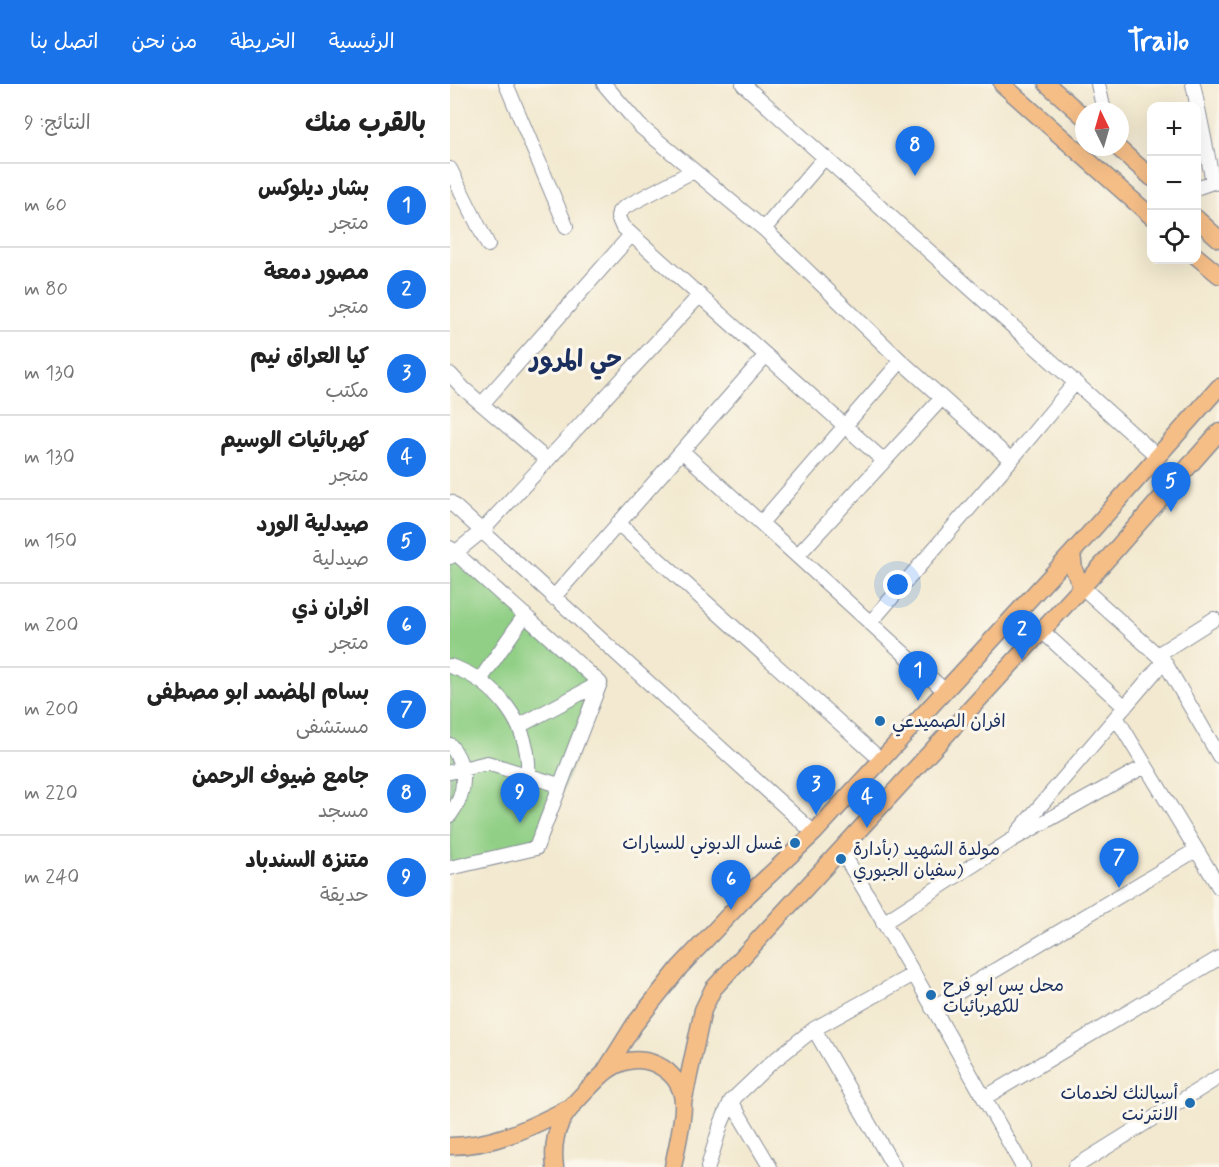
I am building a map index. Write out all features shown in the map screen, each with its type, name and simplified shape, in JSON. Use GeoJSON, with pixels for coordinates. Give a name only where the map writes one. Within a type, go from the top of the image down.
{"type":"FeatureCollection","features":[{"type":"Feature","properties":{"kind":"main road"},"geometry":{"type":"LineString","coordinates":[[1002,84],[1147,213]]}},
{"type":"Feature","properties":{"kind":"main road"},"geometry":{"type":"LineString","coordinates":[[1047,84],[1075,109]]}},
{"type":"Feature","properties":{"kind":"main road"},"geometry":{"type":"LineString","coordinates":[[1127,156],[1147,174]]}},
{"type":"Feature","properties":{"kind":"main road"},"geometry":{"type":"LineString","coordinates":[[1201,228],[1219,238]]}},
{"type":"Feature","properties":{"kind":"main road"},"geometry":{"type":"LineString","coordinates":[[1201,259],[1219,275]]}},
{"type":"Feature","properties":{"kind":"main road"},"geometry":{"type":"LineString","coordinates":[[450,1146],[484,1144],[504,1139],[567,1109],[604,1073],[634,1025],[680,967],[748,895],[814,832],[881,760],[1072,553],[1219,387]]}},
{"type":"Feature","properties":{"kind":"main road"},"geometry":{"type":"LineString","coordinates":[[673,1167],[683,1103],[703,1010],[713,989],[1083,586],[1218,434]]}},
{"type":"Feature","properties":{"kind":"main road"},"geometry":{"type":"LineString","coordinates":[[1072,553],[1074,570],[1083,586]]}},
{"type":"Feature","properties":{"kind":"main road"},"geometry":{"type":"LineString","coordinates":[[604,1073],[624,1062],[646,1060],[657,1064],[675,1078],[683,1103]]}},
{"type":"Feature","properties":{"kind":"main road"},"geometry":{"type":"LineString","coordinates":[[555,1167],[555,1141],[567,1109]]}},
{"type":"Feature","properties":{"kind":"street"},"geometry":{"type":"LineString","coordinates":[[506,84],[566,226]]}},
{"type":"Feature","properties":{"kind":"street"},"geometry":{"type":"LineString","coordinates":[[604,84],[640,126],[764,229],[901,361],[1011,460]]}},
{"type":"Feature","properties":{"kind":"street"},"geometry":{"type":"LineString","coordinates":[[743,84],[1158,456]]}},
{"type":"Feature","properties":{"kind":"street"},"geometry":{"type":"LineString","coordinates":[[1098,84],[1102,102]]}},
{"type":"Feature","properties":{"kind":"street"},"geometry":{"type":"LineString","coordinates":[[1193,84],[1216,182],[1201,187]]}},
{"type":"Feature","properties":{"kind":"street"},"geometry":{"type":"LineString","coordinates":[[764,229],[825,157]]}},
{"type":"Feature","properties":{"kind":"street"},"geometry":{"type":"LineString","coordinates":[[450,169],[488,245]]}},
{"type":"Feature","properties":{"kind":"street"},"geometry":{"type":"LineString","coordinates":[[693,171],[625,207],[619,212],[618,217],[622,226],[884,462]]}},
{"type":"Feature","properties":{"kind":"street"},"geometry":{"type":"LineString","coordinates":[[482,404],[631,234]]}},
{"type":"Feature","properties":{"kind":"street"},"geometry":{"type":"LineString","coordinates":[[600,683],[452,553],[482,531],[700,295]]}},
{"type":"Feature","properties":{"kind":"street"},"geometry":{"type":"LineString","coordinates":[[553,597],[766,355]]}},
{"type":"Feature","properties":{"kind":"street"},"geometry":{"type":"LineString","coordinates":[[761,523],[901,361]]}},
{"type":"Feature","properties":{"kind":"street"},"geometry":{"type":"LineString","coordinates":[[450,374],[547,460]]}},
{"type":"Feature","properties":{"kind":"street"},"geometry":{"type":"LineString","coordinates":[[870,623],[1075,383]]}},
{"type":"Feature","properties":{"kind":"street"},"geometry":{"type":"LineString","coordinates":[[797,556],[942,398]]}},
{"type":"Feature","properties":{"kind":"street"},"geometry":{"type":"LineString","coordinates":[[682,451],[945,691]]}},
{"type":"Feature","properties":{"kind":"street"},"geometry":{"type":"LineString","coordinates":[[450,502],[814,832]]}},
{"type":"Feature","properties":{"kind":"street"},"geometry":{"type":"LineString","coordinates":[[618,523],[881,760]]}},
{"type":"Feature","properties":{"kind":"street"},"geometry":{"type":"LineString","coordinates":[[1083,586],[1160,658],[1219,756]]}},
{"type":"Feature","properties":{"kind":"street"},"geometry":{"type":"LineString","coordinates":[[480,680],[525,615]]}},
{"type":"Feature","properties":{"kind":"street"},"geometry":{"type":"LineString","coordinates":[[1012,840],[1120,712],[1160,658],[1217,620]]}},
{"type":"Feature","properties":{"kind":"street"},"geometry":{"type":"LineString","coordinates":[[1042,631],[1120,712],[1145,766],[1219,887]]}},
{"type":"Feature","properties":{"kind":"street"},"geometry":{"type":"LineString","coordinates":[[450,666],[480,680],[503,701],[519,726],[528,759],[528,775]]}},
{"type":"Feature","properties":{"kind":"street"},"geometry":{"type":"LineString","coordinates":[[519,726],[600,683]]}},
{"type":"Feature","properties":{"kind":"street"},"geometry":{"type":"LineString","coordinates":[[450,868],[536,848],[600,683]]}},
{"type":"Feature","properties":{"kind":"street"},"geometry":{"type":"LineString","coordinates":[[450,745],[459,760],[456,771],[463,788],[450,815]]}},
{"type":"Feature","properties":{"kind":"street"},"geometry":{"type":"LineString","coordinates":[[456,771],[487,762],[559,785]]}},
{"type":"Feature","properties":{"kind":"street"},"geometry":{"type":"LineString","coordinates":[[883,923],[1012,840],[1145,766]]}},
{"type":"Feature","properties":{"kind":"street"},"geometry":{"type":"LineString","coordinates":[[841,850],[1023,1167]]}},
{"type":"Feature","properties":{"kind":"street"},"geometry":{"type":"LineString","coordinates":[[932,1008],[1196,850]]}},
{"type":"Feature","properties":{"kind":"street"},"geometry":{"type":"LineString","coordinates":[[984,1098],[1219,958]]}},
{"type":"Feature","properties":{"kind":"street"},"geometry":{"type":"LineString","coordinates":[[708,1167],[721,1124],[731,1101],[771,1063],[814,1029],[914,974]]}},
{"type":"Feature","properties":{"kind":"street"},"geometry":{"type":"LineString","coordinates":[[814,1029],[894,1167]]}},
{"type":"Feature","properties":{"kind":"street"},"geometry":{"type":"LineString","coordinates":[[1075,1167],[1219,1077]]}},
{"type":"Feature","properties":{"kind":"street"},"geometry":{"type":"LineString","coordinates":[[731,1101],[770,1167]]}},
{"type":"Feature","properties":{"kind":"green space"},"geometry":{"type":"Polygon","coordinates":[[[450,545],[604,683],[538,850],[450,870],[450,545]]]}},
{"type":"Feature","properties":{"kind":"place","name":"جامع ضيوف الرحمن"},"geometry":{"type":"Point","coordinates":[915,176]}},
{"type":"Feature","properties":{"kind":"place","name":"صيدلية الورد"},"geometry":{"type":"Point","coordinates":[1171,512]}},
{"type":"Feature","properties":{"kind":"place","name":"مصور دمعة"},"geometry":{"type":"Point","coordinates":[1022,660]}},
{"type":"Feature","properties":{"kind":"place","name":"بشار ديلوكس"},"geometry":{"type":"Point","coordinates":[918,701]}},
{"type":"Feature","properties":{"kind":"place","name":"افران الصميدعي"},"geometry":{"type":"Point","coordinates":[880,721]}},
{"type":"Feature","properties":{"kind":"place","name":"کیا العراق نیم"},"geometry":{"type":"Point","coordinates":[816,815]}},
{"type":"Feature","properties":{"kind":"place","name":"متنزه السندباد"},"geometry":{"type":"Point","coordinates":[520,823]}},
{"type":"Feature","properties":{"kind":"place","name":"كهربائيات الوسيم"},"geometry":{"type":"Point","coordinates":[867,828]}},
{"type":"Feature","properties":{"kind":"place","name":"غسل الدبوني للسيارات"},"geometry":{"type":"Point","coordinates":[795,843]}},
{"type":"Feature","properties":{"kind":"place","name":"مولدة الشهيد (بأدارة سفيان الجبوري)"},"geometry":{"type":"Point","coordinates":[841,859]}},
{"type":"Feature","properties":{"kind":"place","name":"بسام المضمد ابو مصطفى"},"geometry":{"type":"Point","coordinates":[1119,888]}},
{"type":"Feature","properties":{"kind":"place","name":"افران ذي"},"geometry":{"type":"Point","coordinates":[731,910]}},
{"type":"Feature","properties":{"kind":"place","name":"محل يس ابو فرح للكهربائيات"},"geometry":{"type":"Point","coordinates":[931,995]}},
{"type":"Feature","properties":{"kind":"place","name":"أسيالنك لخدمات الانترنت"},"geometry":{"type":"Point","coordinates":[1190,1103]}},
{"type":"Feature","properties":{"kind":"district","name":"حي المرور"},"geometry":{"type":"Point","coordinates":[576,359]}}]}
